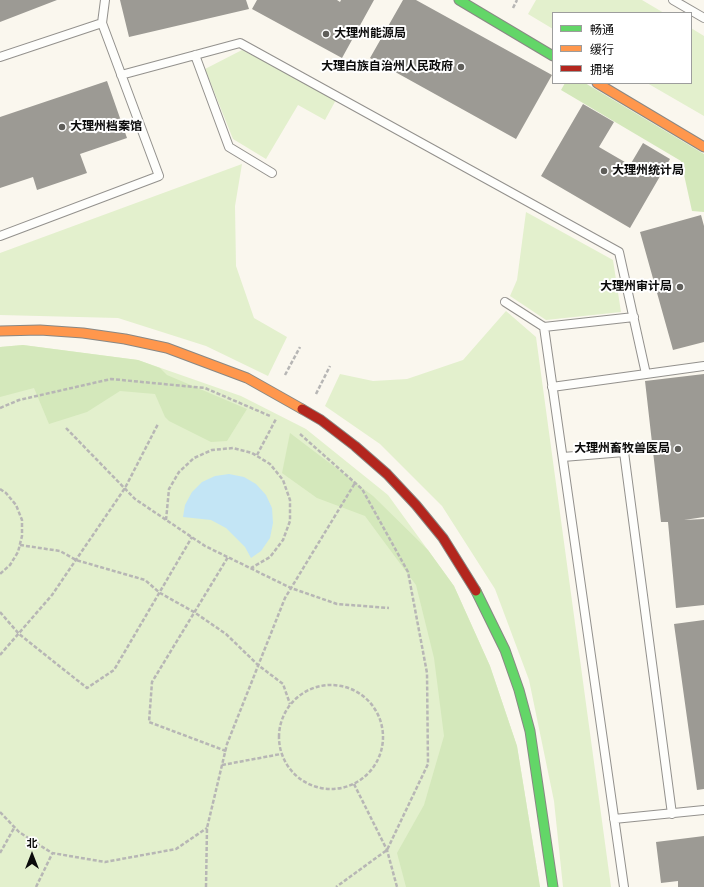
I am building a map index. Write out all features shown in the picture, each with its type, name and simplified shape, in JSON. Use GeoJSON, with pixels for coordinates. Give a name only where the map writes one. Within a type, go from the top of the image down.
{"type":"FeatureCollection","features":[{"type":"Feature","properties":{"kind":"street"},"geometry":{"type":"LineString","coordinates":[[460,0],[552,55]]}},
{"type":"Feature","properties":{"kind":"street"},"geometry":{"type":"LineString","coordinates":[[599,84],[704,147]]}},
{"type":"Feature","properties":{"kind":"street"},"geometry":{"type":"LineString","coordinates":[[0,330],[40,330],[83,333],[125,339],[166,348],[207,362],[247,378],[308,412],[355,446],[387,474],[416,505],[443,538],[466,574],[487,611],[512,670],[530,731],[553,887]]}},
{"type":"Feature","properties":{"kind":"lane"},"geometry":{"type":"LineString","coordinates":[[0,236],[159,176],[102,24],[105,0]]}},
{"type":"Feature","properties":{"kind":"lane"},"geometry":{"type":"LineString","coordinates":[[673,0],[704,18]]}},
{"type":"Feature","properties":{"kind":"lane"},"geometry":{"type":"LineString","coordinates":[[0,57],[102,24]]}},
{"type":"Feature","properties":{"kind":"lane"},"geometry":{"type":"LineString","coordinates":[[121,75],[240,43],[619,252],[646,374]]}},
{"type":"Feature","properties":{"kind":"lane"},"geometry":{"type":"LineString","coordinates":[[195,55],[229,147],[272,173]]}},
{"type":"Feature","properties":{"kind":"lane"},"geometry":{"type":"LineString","coordinates":[[505,302],[544,327],[634,317]]}},
{"type":"Feature","properties":{"kind":"lane"},"geometry":{"type":"LineString","coordinates":[[544,327],[624,887]]}},
{"type":"Feature","properties":{"kind":"lane"},"geometry":{"type":"LineString","coordinates":[[552,387],[704,366]]}},
{"type":"Feature","properties":{"kind":"lane"},"geometry":{"type":"LineString","coordinates":[[563,457],[624,452],[672,814]]}},
{"type":"Feature","properties":{"kind":"lane"},"geometry":{"type":"LineString","coordinates":[[614,819],[704,810]]}},
{"type":"Feature","properties":{"kind":"path"},"geometry":{"type":"LineString","coordinates":[[276,393],[300,347]]}},
{"type":"Feature","properties":{"kind":"path"},"geometry":{"type":"LineString","coordinates":[[308,412],[330,366]]}},
{"type":"Feature","properties":{"kind":"path"},"geometry":{"type":"LineString","coordinates":[[0,408],[19,400],[111,379],[205,388],[281,421]]}},
{"type":"Feature","properties":{"kind":"path"},"geometry":{"type":"LineString","coordinates":[[257,455],[276,419]]}},
{"type":"Feature","properties":{"kind":"path"},"geometry":{"type":"LineString","coordinates":[[0,655],[52,595],[76,560],[125,488],[158,424]]}},
{"type":"Feature","properties":{"kind":"path"},"geometry":{"type":"LineString","coordinates":[[66,428],[135,499],[204,546],[291,588],[338,604],[389,608]]}},
{"type":"Feature","properties":{"kind":"path"},"geometry":{"type":"LineString","coordinates":[[298,431],[362,489],[408,572],[427,673],[428,764],[387,850],[336,887]]}},
{"type":"Feature","properties":{"kind":"path"},"geometry":{"type":"LineString","coordinates":[[166,520],[169,489],[179,472],[194,458],[212,450],[233,448],[257,455],[270,464],[283,480],[290,500],[290,521],[283,540],[270,557],[251,568]]}},
{"type":"Feature","properties":{"kind":"path"},"geometry":{"type":"LineString","coordinates":[[206,887],[207,828],[226,751],[285,598],[355,483]]}},
{"type":"Feature","properties":{"kind":"path"},"geometry":{"type":"LineString","coordinates":[[0,489],[6,493],[16,505],[22,520],[22,536],[18,552],[10,565],[0,574]]}},
{"type":"Feature","properties":{"kind":"path"},"geometry":{"type":"LineString","coordinates":[[0,612],[19,634],[88,688],[114,670],[192,537]]}},
{"type":"Feature","properties":{"kind":"path"},"geometry":{"type":"LineString","coordinates":[[20,545],[60,551],[76,560],[145,580],[160,593],[194,612],[226,634],[258,665],[283,684],[290,704]]}},
{"type":"Feature","properties":{"kind":"path"},"geometry":{"type":"LineString","coordinates":[[226,751],[149,722],[152,682],[228,557]]}},
{"type":"Feature","properties":{"kind":"path"},"geometry":{"type":"LineString","coordinates":[[338,684],[355,689],[368,699],[378,712],[384,728],[384,745],[378,762],[368,775],[354,784],[338,789],[320,788],[303,781],[290,770],[281,754],[278,736],[281,719],[290,704],[303,692],[320,685],[338,684]]}},
{"type":"Feature","properties":{"kind":"path"},"geometry":{"type":"LineString","coordinates":[[222,765],[281,754]]}},
{"type":"Feature","properties":{"kind":"path"},"geometry":{"type":"LineString","coordinates":[[354,784],[387,850],[397,887]]}},
{"type":"Feature","properties":{"kind":"path"},"geometry":{"type":"LineString","coordinates":[[0,812],[14,828],[52,853],[105,862],[176,849],[207,828]]}},
{"type":"Feature","properties":{"kind":"path"},"geometry":{"type":"LineString","coordinates":[[0,853],[14,828]]}},
{"type":"Feature","properties":{"kind":"path"},"geometry":{"type":"LineString","coordinates":[[36,887],[52,853]]}},
{"type":"Feature","properties":{"kind":"green space"},"geometry":{"type":"Polygon","coordinates":[[[536,0],[642,0],[662,12],[552,12],[552,28],[528,14],[536,0]]]}},
{"type":"Feature","properties":{"kind":"green space"},"geometry":{"type":"Polygon","coordinates":[[[692,29],[704,36],[704,116],[649,84],[692,84],[692,29]]]}},
{"type":"Feature","properties":{"kind":"green space"},"geometry":{"type":"Polygon","coordinates":[[[242,50],[337,98],[325,120],[298,105],[266,159],[233,139],[205,69],[242,50]]]}},
{"type":"Feature","properties":{"kind":"green space"},"geometry":{"type":"Polygon","coordinates":[[[564,84],[587,84],[704,154],[704,212],[692,211],[681,161],[561,90],[564,84]]]}},
{"type":"Feature","properties":{"kind":"green space"},"geometry":{"type":"Polygon","coordinates":[[[242,164],[235,206],[236,266],[254,318],[287,337],[268,376],[206,346],[118,318],[0,315],[0,253],[242,164]]]}},
{"type":"Feature","properties":{"kind":"green space"},"geometry":{"type":"Polygon","coordinates":[[[526,212],[613,260],[621,312],[546,320],[510,296],[517,280],[526,212]]]}},
{"type":"Feature","properties":{"kind":"green space"},"geometry":{"type":"Polygon","coordinates":[[[506,311],[536,337],[611,887],[563,887],[554,801],[529,680],[495,589],[442,506],[380,444],[325,406],[340,374],[373,381],[407,379],[463,360],[506,311]]]}},
{"type":"Feature","properties":{"kind":"green space"},"geometry":{"type":"Polygon","coordinates":[[[23,345],[138,360],[241,396],[306,429],[388,495],[454,586],[490,666],[517,746],[540,887],[0,887],[0,347],[23,345]]]}},
{"type":"Feature","properties":{"kind":"green space"},"geometry":{"type":"Polygon","coordinates":[[[23,345],[138,360],[160,368],[167,375],[247,409],[227,441],[211,442],[169,421],[165,417],[155,394],[120,391],[87,412],[49,424],[34,388],[0,397],[0,347],[23,345]]]}},
{"type":"Feature","properties":{"kind":"green space"},"geometry":{"type":"Polygon","coordinates":[[[290,433],[373,496],[428,550],[454,586],[490,666],[517,746],[540,887],[406,887],[397,853],[424,805],[444,736],[434,658],[416,585],[365,516],[317,498],[282,473],[290,433]]]}},
{"type":"Feature","properties":{"kind":"water"},"geometry":{"type":"Polygon","coordinates":[[[229,474],[244,477],[256,484],[266,495],[272,508],[273,523],[270,538],[261,551],[251,558],[245,547],[226,528],[211,520],[183,517],[185,505],[192,492],[202,482],[215,476],[229,474]]]}},
{"type":"Feature","properties":{"kind":"building"},"geometry":{"type":"Polygon","coordinates":[[[0,0],[57,0],[0,22],[0,0]]]}},
{"type":"Feature","properties":{"kind":"building"},"geometry":{"type":"Polygon","coordinates":[[[120,0],[246,0],[249,9],[129,37],[120,0]]]}},
{"type":"Feature","properties":{"kind":"building","name":"大理州能源局"},"geometry":{"type":"Polygon","coordinates":[[[257,0],[337,0],[340,2],[341,0],[374,0],[342,58],[252,9],[257,0]]]}},
{"type":"Feature","properties":{"kind":"building","name":"大理白族自治州人民政府"},"geometry":{"type":"Polygon","coordinates":[[[403,0],[416,0],[552,75],[516,139],[370,58],[403,0]]]}},
{"type":"Feature","properties":{"kind":"building","name":"大理州档案馆"},"geometry":{"type":"Polygon","coordinates":[[[107,81],[127,138],[80,154],[87,173],[37,190],[33,177],[0,188],[0,117],[107,81]]]}},
{"type":"Feature","properties":{"kind":"building","name":"大理州统计局"},"geometry":{"type":"Polygon","coordinates":[[[583,104],[614,122],[599,147],[630,165],[643,143],[670,159],[630,228],[541,176],[583,104]]]}},
{"type":"Feature","properties":{"kind":"building","name":"大理州审计局"},"geometry":{"type":"Polygon","coordinates":[[[701,215],[704,226],[704,342],[673,350],[640,232],[701,215]]]}},
{"type":"Feature","properties":{"kind":"building","name":"大理州畜牧兽医局"},"geometry":{"type":"Polygon","coordinates":[[[704,374],[704,517],[684,520],[704,519],[704,605],[676,608],[668,522],[661,522],[645,381],[704,374]]]}},
{"type":"Feature","properties":{"kind":"building"},"geometry":{"type":"Polygon","coordinates":[[[704,620],[704,789],[697,790],[674,624],[704,620]]]}},
{"type":"Feature","properties":{"kind":"building"},"geometry":{"type":"Polygon","coordinates":[[[704,836],[704,887],[678,887],[678,881],[661,883],[656,842],[704,836]]]}},
{"type":"Feature","properties":{"kind":"traffic: fast"},"geometry":{"type":"LineString","coordinates":[[459,0],[552,55]]}},
{"type":"Feature","properties":{"kind":"traffic: fast"},"geometry":{"type":"LineString","coordinates":[[476,591],[505,650],[519,690],[530,731],[553,887]]}},
{"type":"Feature","properties":{"kind":"traffic: slow"},"geometry":{"type":"LineString","coordinates":[[599,84],[704,147]]}},
{"type":"Feature","properties":{"kind":"traffic: slow"},"geometry":{"type":"LineString","coordinates":[[0,331],[40,330],[83,333],[125,339],[167,348],[247,378],[302,409]]}},
{"type":"Feature","properties":{"kind":"traffic: jam"},"geometry":{"type":"LineString","coordinates":[[302,409],[321,420],[355,446],[387,474],[416,505],[443,538],[476,591]]}},
{"type":"Feature","properties":{"kind":"place","name":"大理州能源局"},"geometry":{"type":"Point","coordinates":[326,34]}},
{"type":"Feature","properties":{"kind":"place","name":"大理白族自治州人民政府"},"geometry":{"type":"Point","coordinates":[461,67]}},
{"type":"Feature","properties":{"kind":"place","name":"大理州档案馆"},"geometry":{"type":"Point","coordinates":[62,127]}},
{"type":"Feature","properties":{"kind":"place","name":"大理州统计局"},"geometry":{"type":"Point","coordinates":[604,171]}},
{"type":"Feature","properties":{"kind":"place","name":"大理州审计局"},"geometry":{"type":"Point","coordinates":[680,287]}},
{"type":"Feature","properties":{"kind":"place","name":"大理州畜牧兽医局"},"geometry":{"type":"Point","coordinates":[678,449]}}]}
